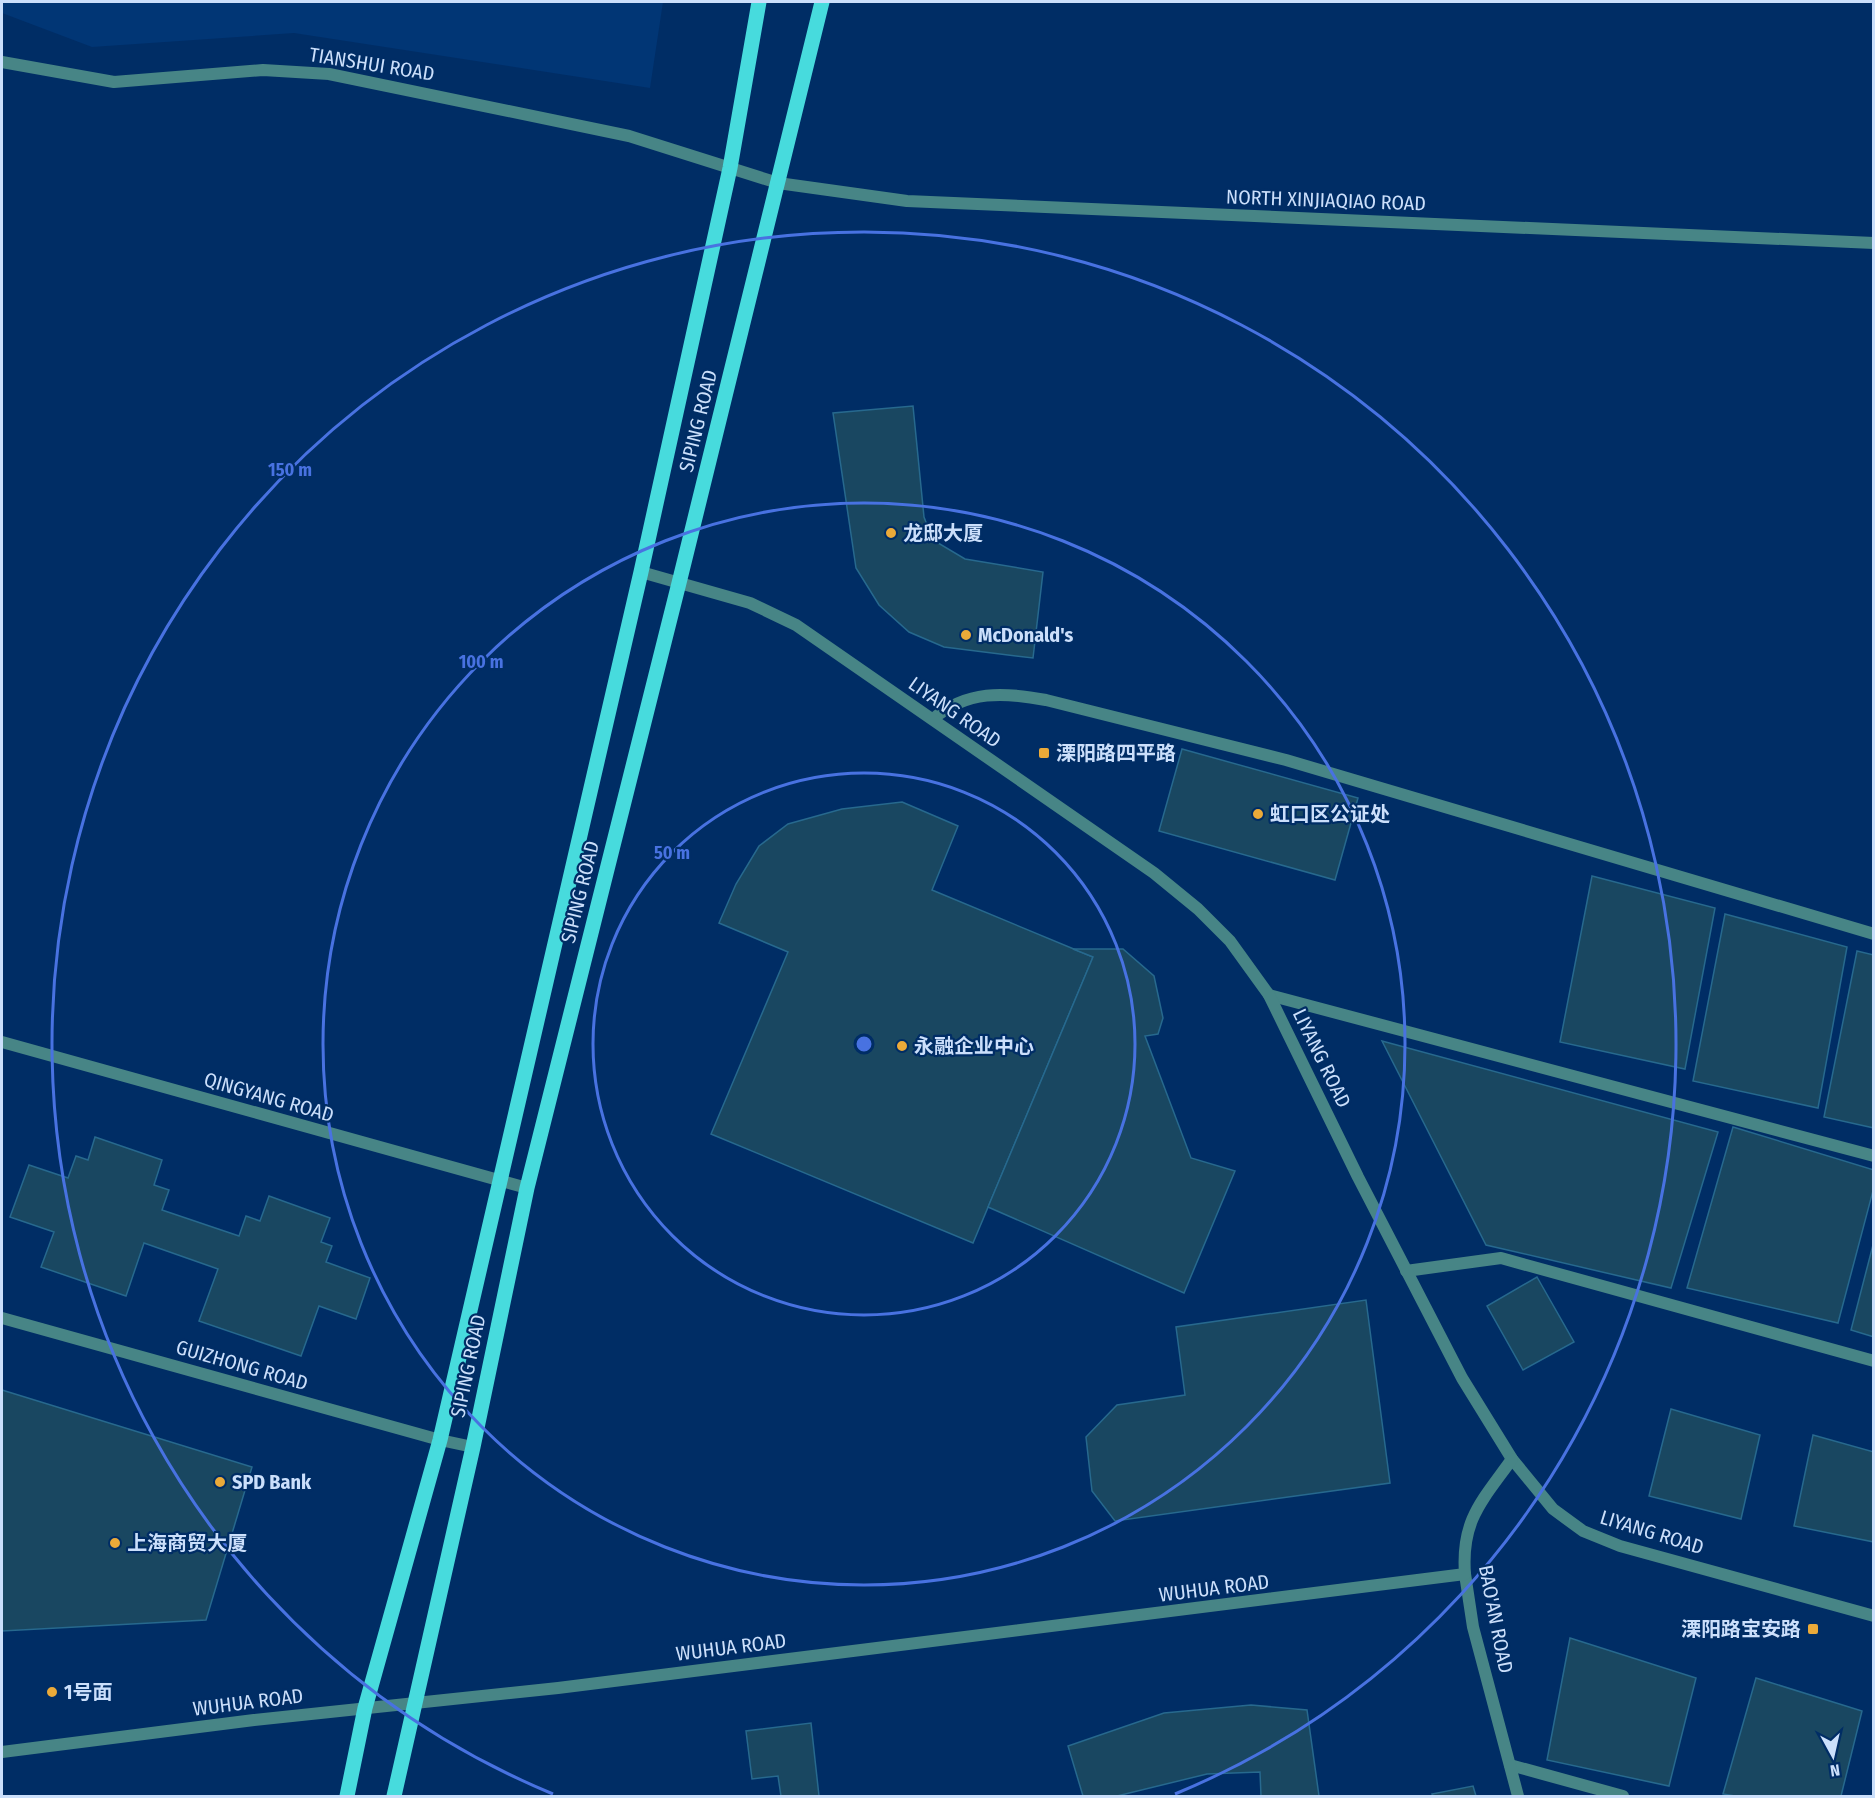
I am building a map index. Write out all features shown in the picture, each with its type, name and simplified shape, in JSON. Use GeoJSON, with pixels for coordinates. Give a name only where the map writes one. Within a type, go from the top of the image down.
{"type":"FeatureCollection","features":[{"type":"Feature","properties":{"kind":"main road","name":"SIPING ROAD"},"geometry":{"type":"LineString","coordinates":[[347,1797],[365,1708],[440,1440],[641,572],[730,168],[759,2]]}},
{"type":"Feature","properties":{"kind":"main road","name":"SIPING ROAD"},"geometry":{"type":"LineString","coordinates":[[394,1797],[473,1447],[526,1188],[680,583],[822,2]]}},
{"type":"Feature","properties":{"kind":"street","name":"TIANSHUI ROAD"},"geometry":{"type":"LineString","coordinates":[[2,62],[114,82],[262,70],[329,74],[629,136],[778,183]]}},
{"type":"Feature","properties":{"kind":"street","name":"NORTH XINJIAQIAO ROAD"},"geometry":{"type":"LineString","coordinates":[[778,183],[907,201],[1874,243]]}},
{"type":"Feature","properties":{"kind":"street","name":"LIYANG ROAD"},"geometry":{"type":"LineString","coordinates":[[641,572],[750,603],[796,625],[1110,841],[1189,902],[1230,941],[1269,995],[1462,1378],[1512,1459],[1553,1509],[1584,1531],[1620,1546],[1874,1616]]}},
{"type":"Feature","properties":{"kind":"street"},"geometry":{"type":"LineString","coordinates":[[933,719],[948,706],[991,694],[1017,695],[1046,700],[1286,760],[1874,934]]}},
{"type":"Feature","properties":{"kind":"street"},"geometry":{"type":"LineString","coordinates":[[1269,995],[1874,1156]]}},
{"type":"Feature","properties":{"kind":"street","name":"QINGYANG ROAD"},"geometry":{"type":"LineString","coordinates":[[2,1042],[526,1188]]}},
{"type":"Feature","properties":{"kind":"street"},"geometry":{"type":"LineString","coordinates":[[1406,1270],[1501,1258],[1874,1361]]}},
{"type":"Feature","properties":{"kind":"street","name":"GUIZHONG ROAD"},"geometry":{"type":"LineString","coordinates":[[2,1318],[440,1440],[473,1447]]}},
{"type":"Feature","properties":{"kind":"street","name":"BAO'AN ROAD"},"geometry":{"type":"LineString","coordinates":[[1512,1459],[1478,1506],[1470,1524],[1463,1552],[1473,1627],[1518,1797]]}},
{"type":"Feature","properties":{"kind":"street","name":"WUHUA ROAD"},"geometry":{"type":"LineString","coordinates":[[2,1752],[365,1708],[414,1705],[1465,1575]]}},
{"type":"Feature","properties":{"kind":"street"},"geometry":{"type":"LineString","coordinates":[[1510,1765],[1623,1797]]}},
{"type":"Feature","properties":{"kind":"shaded area"},"geometry":{"type":"Polygon","coordinates":[[[2,2],[663,2],[650,88],[294,33],[92,47],[2,13],[2,2]]]}},
{"type":"Feature","properties":{"kind":"building","name":"龙邸大厦"},"geometry":{"type":"Polygon","coordinates":[[[913,406],[924,517],[933,540],[965,559],[1043,572],[1033,658],[944,647],[909,632],[879,605],[856,568],[833,413],[913,406]]]}},
{"type":"Feature","properties":{"kind":"building","name":"虹口区公证处"},"geometry":{"type":"Polygon","coordinates":[[[1182,749],[1358,798],[1335,880],[1159,831],[1182,749]]]}},
{"type":"Feature","properties":{"kind":"building","name":"永融企业中心"},"geometry":{"type":"Polygon","coordinates":[[[902,802],[958,826],[932,890],[1093,957],[973,1243],[711,1134],[788,952],[719,923],[736,884],[759,846],[788,824],[842,809],[902,802]]]}},
{"type":"Feature","properties":{"kind":"building"},"geometry":{"type":"Polygon","coordinates":[[[1592,876],[1715,908],[1685,1069],[1560,1042],[1592,876]]]}},
{"type":"Feature","properties":{"kind":"building"},"geometry":{"type":"Polygon","coordinates":[[[1725,914],[1847,947],[1818,1108],[1693,1081],[1725,914]]]}},
{"type":"Feature","properties":{"kind":"building"},"geometry":{"type":"Polygon","coordinates":[[[1073,949],[1123,949],[1154,976],[1163,1018],[1158,1034],[1145,1036],[1191,1158],[1235,1171],[1184,1293],[988,1207],[1093,957],[1073,949]]]}},
{"type":"Feature","properties":{"kind":"building"},"geometry":{"type":"Polygon","coordinates":[[[1857,951],[1874,955],[1874,1128],[1824,1117],[1857,951]]]}},
{"type":"Feature","properties":{"kind":"building"},"geometry":{"type":"Polygon","coordinates":[[[1382,1041],[1718,1132],[1671,1288],[1486,1245],[1382,1041]]]}},
{"type":"Feature","properties":{"kind":"building"},"geometry":{"type":"Polygon","coordinates":[[[1733,1127],[1874,1170],[1874,1187],[1838,1323],[1687,1288],[1733,1127]]]}},
{"type":"Feature","properties":{"kind":"building"},"geometry":{"type":"Polygon","coordinates":[[[95,1137],[162,1160],[154,1185],[169,1190],[162,1210],[239,1236],[246,1216],[260,1221],[269,1196],[330,1218],[321,1242],[332,1246],[326,1262],[370,1278],[356,1319],[319,1306],[301,1356],[199,1321],[218,1269],[144,1243],[126,1296],[41,1267],[54,1232],[10,1217],[29,1165],[68,1178],[76,1156],[88,1160],[95,1137]]]}},
{"type":"Feature","properties":{"kind":"building"},"geometry":{"type":"Polygon","coordinates":[[[1874,1241],[1874,1337],[1851,1330],[1874,1241]]]}},
{"type":"Feature","properties":{"kind":"building"},"geometry":{"type":"Polygon","coordinates":[[[1537,1277],[1574,1342],[1523,1370],[1487,1306],[1537,1277]]]}},
{"type":"Feature","properties":{"kind":"building"},"geometry":{"type":"Polygon","coordinates":[[[1366,1300],[1390,1483],[1115,1521],[1092,1491],[1086,1437],[1117,1405],[1185,1395],[1176,1327],[1366,1300]]]}},
{"type":"Feature","properties":{"kind":"building","name":"上海商贸大厦"},"geometry":{"type":"Polygon","coordinates":[[[2,1390],[252,1467],[206,1620],[2,1631],[2,1390]]]}},
{"type":"Feature","properties":{"kind":"building"},"geometry":{"type":"Polygon","coordinates":[[[1671,1409],[1760,1435],[1741,1519],[1649,1496],[1671,1409]]]}},
{"type":"Feature","properties":{"kind":"building"},"geometry":{"type":"Polygon","coordinates":[[[1813,1435],[1874,1452],[1874,1542],[1794,1526],[1813,1435]]]}},
{"type":"Feature","properties":{"kind":"building"},"geometry":{"type":"Polygon","coordinates":[[[1570,1638],[1696,1678],[1669,1786],[1547,1760],[1570,1638]]]}},
{"type":"Feature","properties":{"kind":"building"},"geometry":{"type":"Polygon","coordinates":[[[1756,1678],[1862,1711],[1841,1796],[1723,1794],[1756,1678]]]}},
{"type":"Feature","properties":{"kind":"building"},"geometry":{"type":"Polygon","coordinates":[[[1251,1705],[1307,1710],[1319,1796],[1261,1796],[1260,1772],[1207,1774],[1117,1796],[1083,1796],[1068,1746],[1164,1713],[1251,1705]]]}},
{"type":"Feature","properties":{"kind":"building"},"geometry":{"type":"Polygon","coordinates":[[[811,1723],[819,1796],[781,1796],[778,1776],[752,1779],[746,1731],[811,1723]]]}},
{"type":"Feature","properties":{"kind":"building"},"geometry":{"type":"Polygon","coordinates":[[[1473,1786],[1476,1796],[1433,1796],[1432,1794],[1473,1786]]]}},
{"type":"Feature","properties":{"kind":"place","name":"龙邸大厦"},"geometry":{"type":"Point","coordinates":[891,533]}},
{"type":"Feature","properties":{"kind":"place","name":"McDonald's"},"geometry":{"type":"Point","coordinates":[966,635]}},
{"type":"Feature","properties":{"kind":"place","name":"溧阳路四平路"},"geometry":{"type":"Point","coordinates":[1044,753]}},
{"type":"Feature","properties":{"kind":"place","name":"虹口区公证处"},"geometry":{"type":"Point","coordinates":[1258,814]}},
{"type":"Feature","properties":{"kind":"place","name":"永融企业中心"},"geometry":{"type":"Point","coordinates":[902,1046]}},
{"type":"Feature","properties":{"kind":"place","name":"SPD Bank"},"geometry":{"type":"Point","coordinates":[220,1482]}},
{"type":"Feature","properties":{"kind":"place","name":"上海商贸大厦"},"geometry":{"type":"Point","coordinates":[115,1543]}},
{"type":"Feature","properties":{"kind":"place","name":"溧阳路宝安路"},"geometry":{"type":"Point","coordinates":[1813,1629]}},
{"type":"Feature","properties":{"kind":"place","name":"1号面"},"geometry":{"type":"Point","coordinates":[52,1692]}}]}
